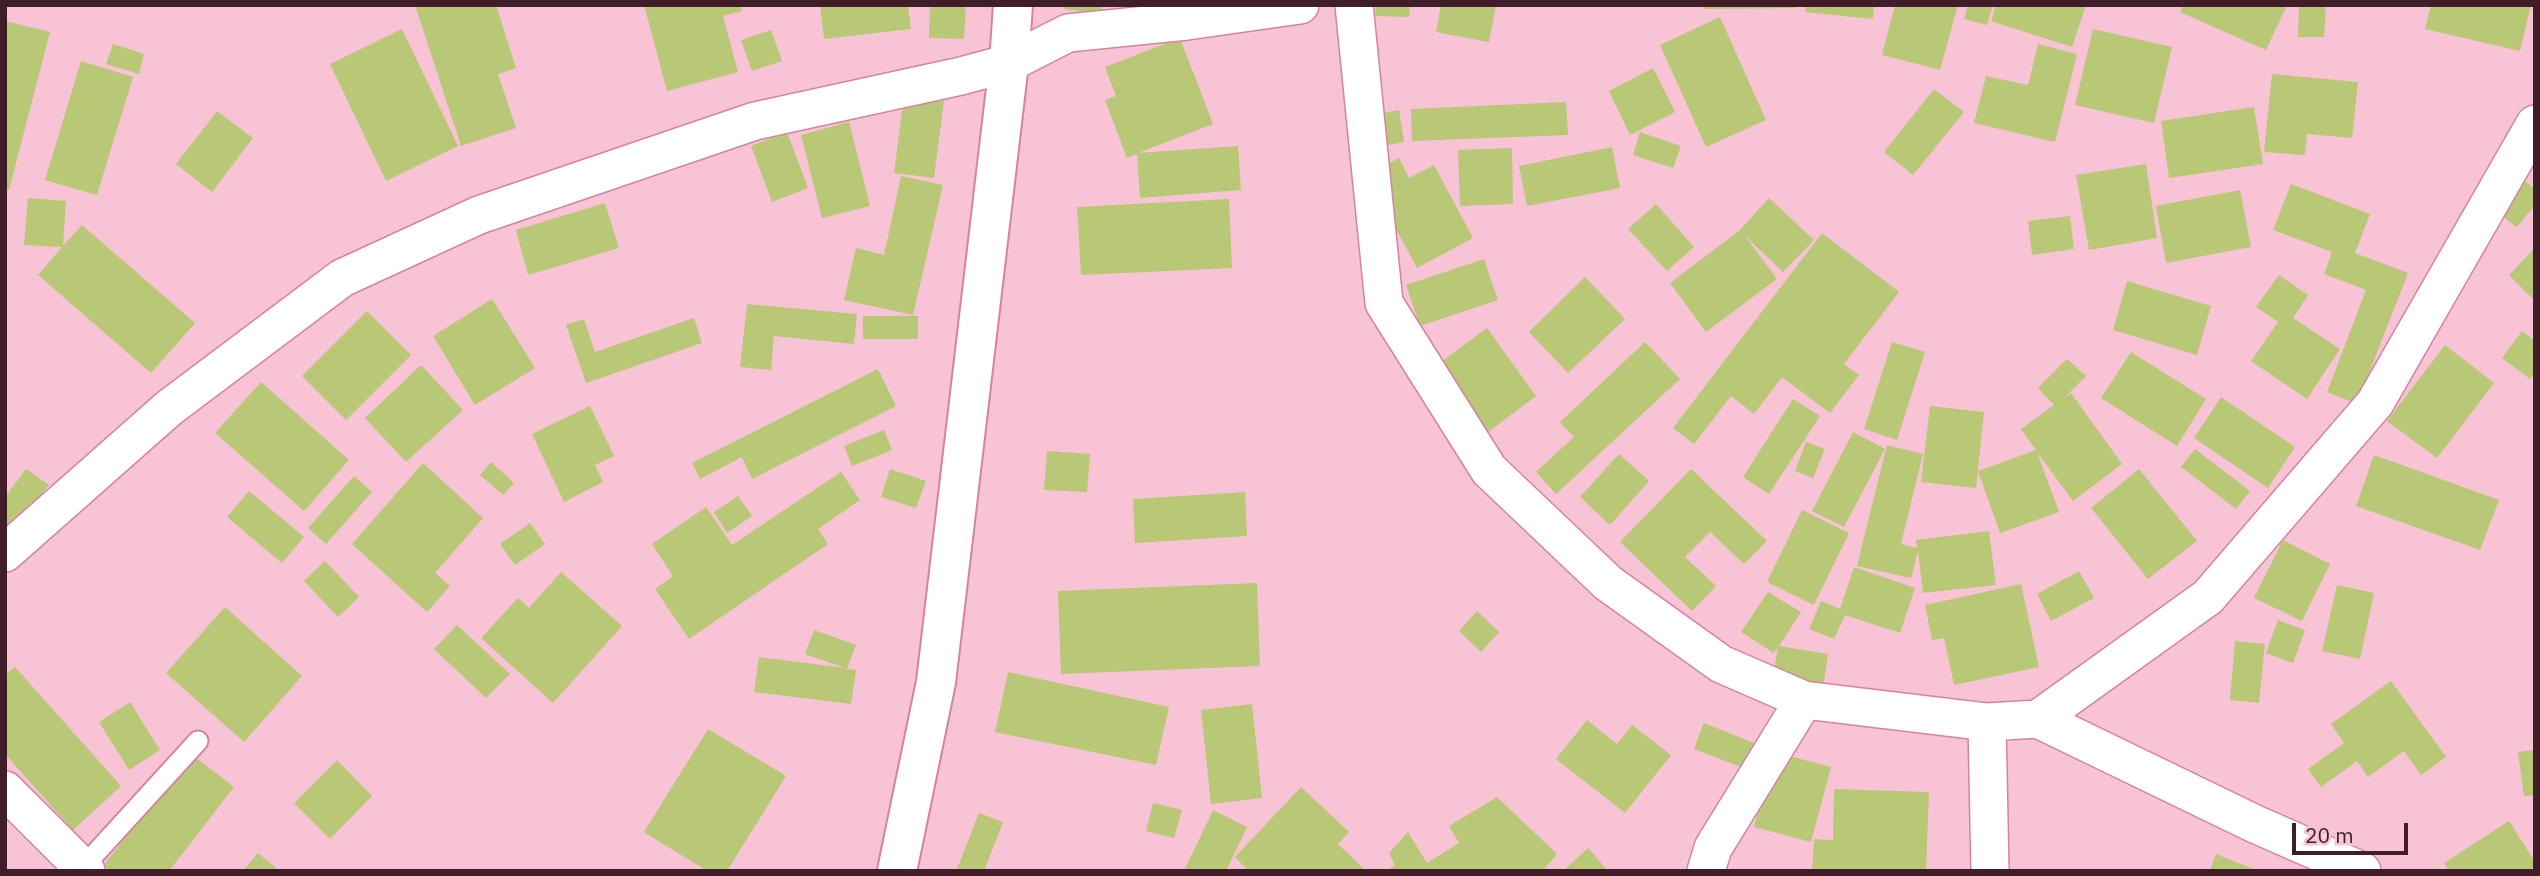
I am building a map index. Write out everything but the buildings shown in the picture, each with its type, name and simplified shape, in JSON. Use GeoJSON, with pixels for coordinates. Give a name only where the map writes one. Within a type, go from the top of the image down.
{"type":"FeatureCollection","features":[{"type":"Feature","properties":{"kind":"main road"},"geometry":{"type":"LineString","coordinates":[[897,871],[936,682],[1009,63],[1013,5]]}},
{"type":"Feature","properties":{"kind":"street"},"geometry":{"type":"LineString","coordinates":[[5,553],[169,408],[342,278],[479,215],[755,121],[1009,63],[1068,33],[1186,21],[1300,5]]}},
{"type":"Feature","properties":{"kind":"street"},"geometry":{"type":"LineString","coordinates":[[1354,5],[1384,303],[1489,470],[1608,583],[1721,664],[1804,700],[1987,722],[2038,719],[2255,824],[2362,871]]}},
{"type":"Feature","properties":{"kind":"street"},"geometry":{"type":"LineString","coordinates":[[2038,719],[2208,597],[2375,403],[2535,124]]}},
{"type":"Feature","properties":{"kind":"street"},"geometry":{"type":"LineString","coordinates":[[1706,871],[1713,848],[1804,700]]}},
{"type":"Feature","properties":{"kind":"street"},"geometry":{"type":"LineString","coordinates":[[1987,722],[1990,871]]}},
{"type":"Feature","properties":{"kind":"street"},"geometry":{"type":"LineString","coordinates":[[5,790],[85,869]]}},
{"type":"Feature","properties":{"kind":"lane"},"geometry":{"type":"LineString","coordinates":[[85,869],[198,741]]}}]}
